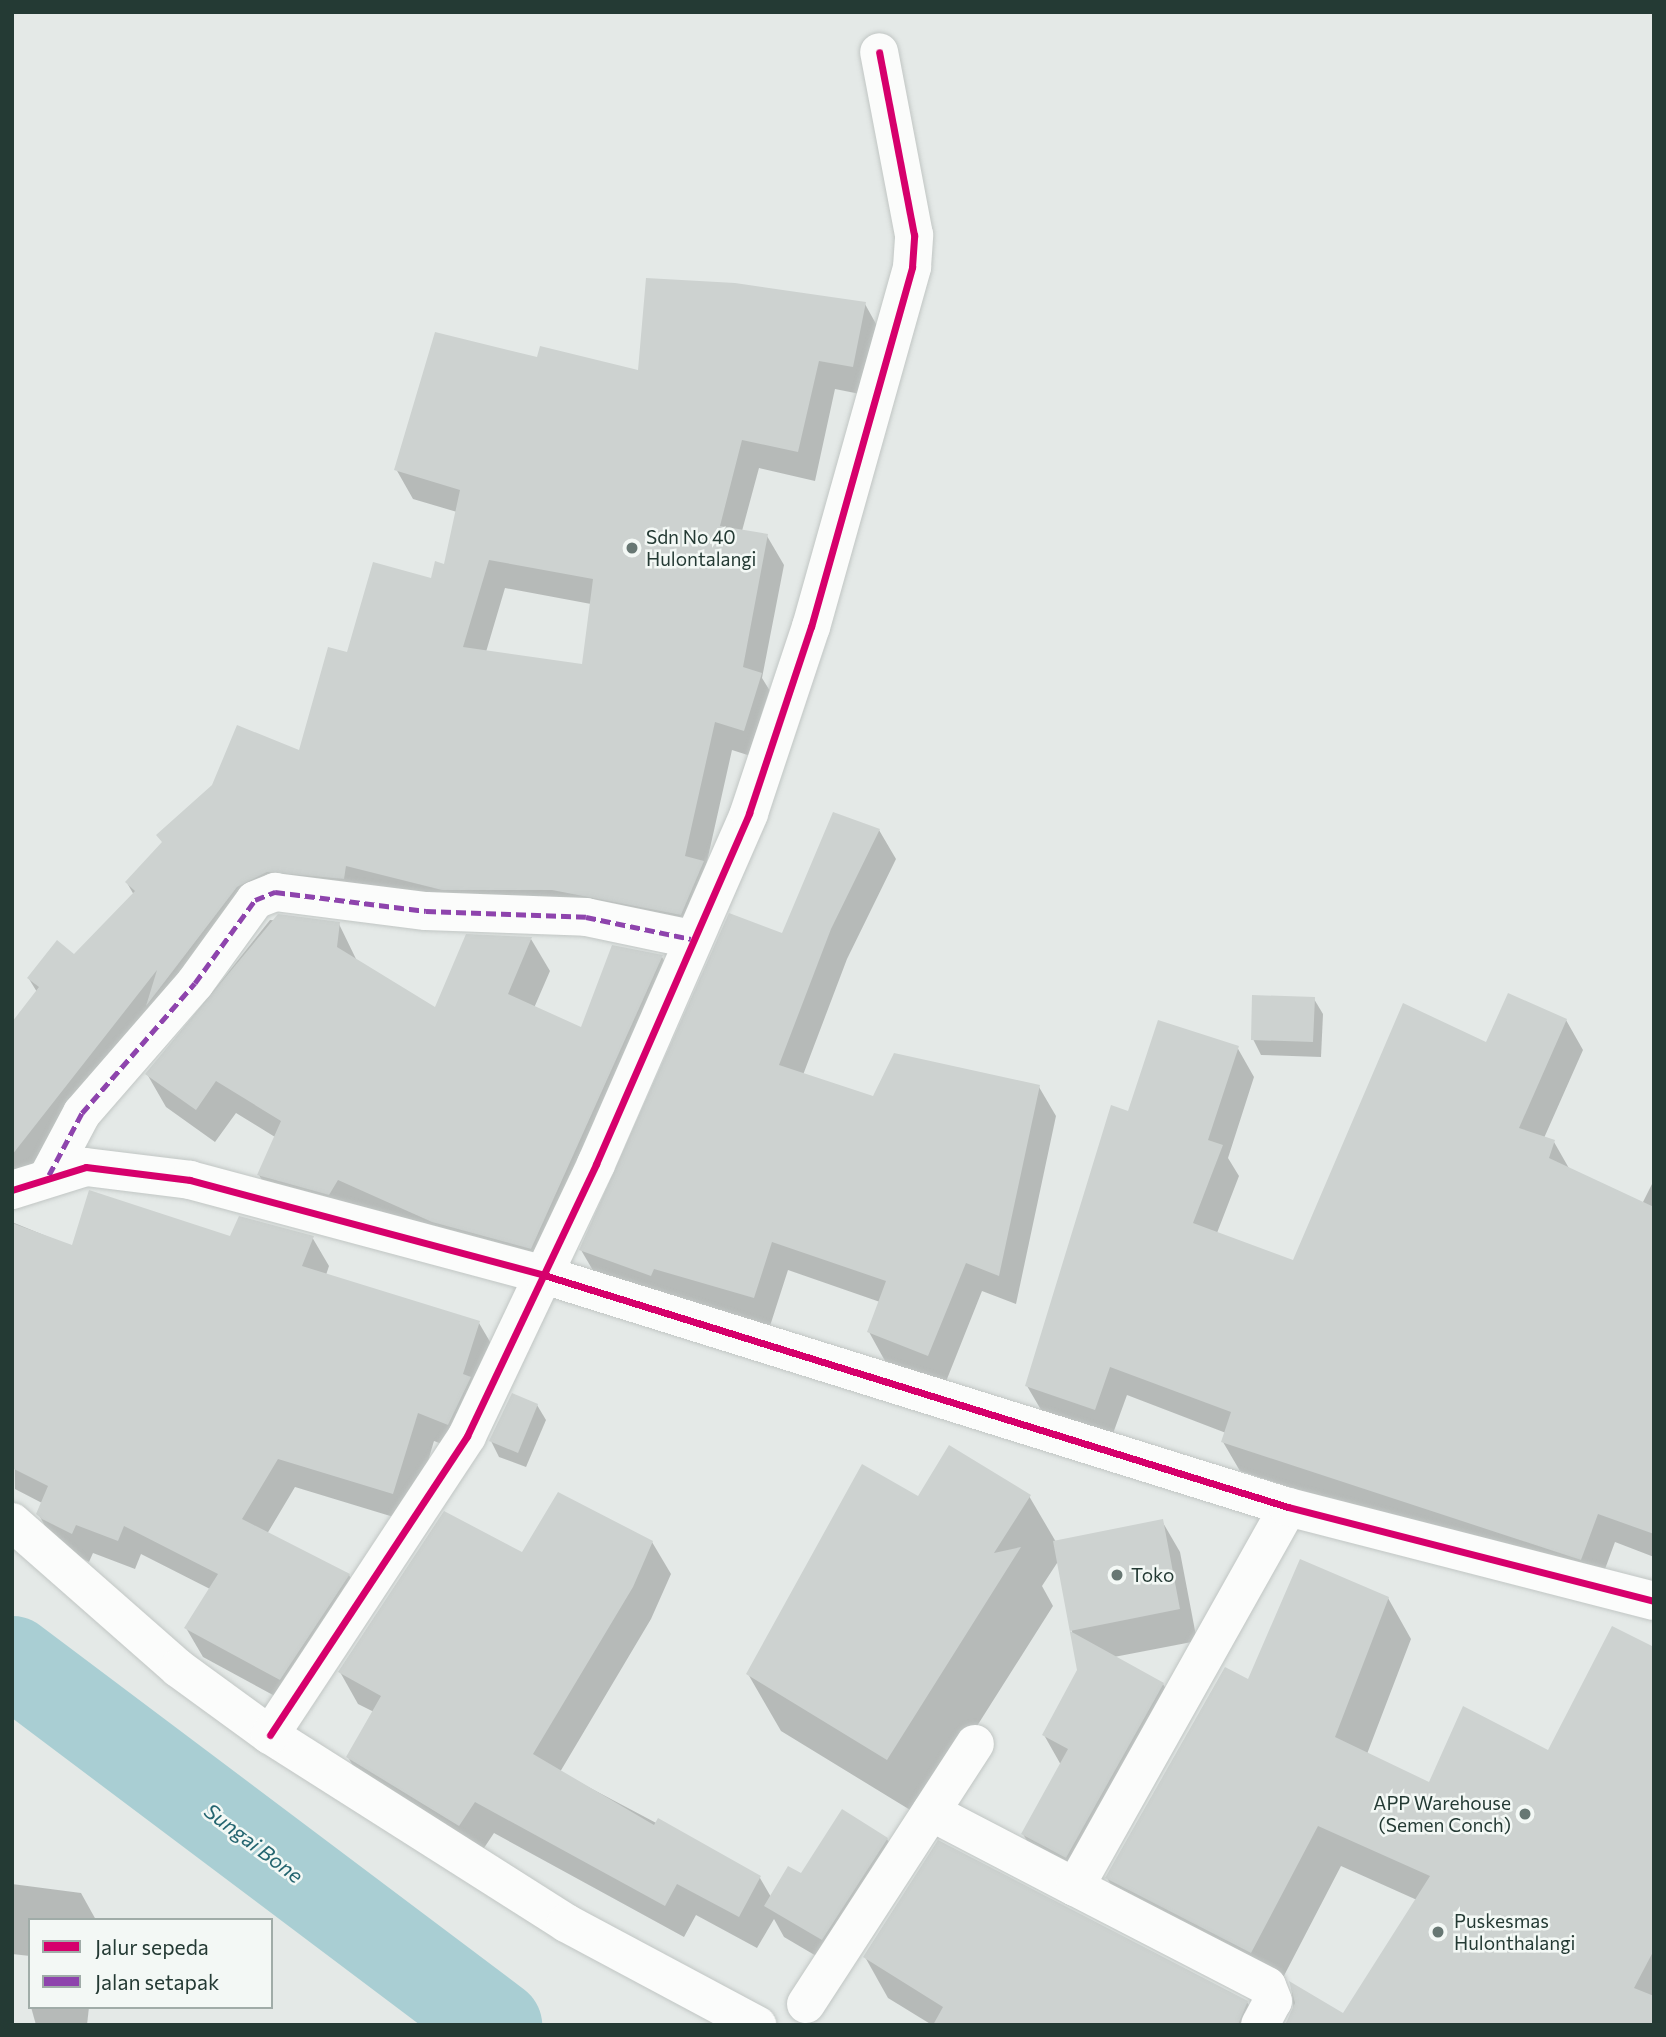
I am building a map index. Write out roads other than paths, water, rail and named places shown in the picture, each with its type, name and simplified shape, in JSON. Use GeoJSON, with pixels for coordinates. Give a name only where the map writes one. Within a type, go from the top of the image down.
{"type":"FeatureCollection","features":[{"type":"Feature","properties":{"kind":"street"},"geometry":{"type":"LineString","coordinates":[[270,1735],[467,1436],[544,1275],[749,813],[807,639],[912,267],[914,235],[879,52]]}},
{"type":"Feature","properties":{"kind":"street"},"geometry":{"type":"LineString","coordinates":[[48,1175],[82,1113],[195,983],[255,900],[275,892],[426,911],[586,917],[691,939]]}},
{"type":"Feature","properties":{"kind":"street"},"geometry":{"type":"LineString","coordinates":[[12,1191],[48,1175],[86,1167],[190,1180],[544,1275],[1288,1507],[1654,1601]]}},
{"type":"Feature","properties":{"kind":"street"},"geometry":{"type":"LineString","coordinates":[[1075,1887],[1288,1507]]}},
{"type":"Feature","properties":{"kind":"street"},"geometry":{"type":"LineString","coordinates":[[12,1522],[178,1668],[270,1735],[566,1923],[758,2025]]}},
{"type":"Feature","properties":{"kind":"street"},"geometry":{"type":"LineString","coordinates":[[806,2004],[975,1744]]}},
{"type":"Feature","properties":{"kind":"street"},"geometry":{"type":"LineString","coordinates":[[931,1812],[1266,1986],[1273,2001],[1260,2025]]}},
{"type":"Feature","properties":{"kind":"waterway","name":"Sungai Bone"},"geometry":{"type":"LineString","coordinates":[[12,1661],[496,2025]]}},
{"type":"Feature","properties":{"kind":"place","name":"Sdn No 40 Hulontalangi"},"geometry":{"type":"Point","coordinates":[632,548]}},
{"type":"Feature","properties":{"kind":"place","name":"Toko"},"geometry":{"type":"Point","coordinates":[1117,1575]}},
{"type":"Feature","properties":{"kind":"place","name":"APP Warehouse (Semen Conch)"},"geometry":{"type":"Point","coordinates":[1525,1814]}},
{"type":"Feature","properties":{"kind":"place","name":"Puskesmas Hulonthalangi"},"geometry":{"type":"Point","coordinates":[1438,1932]}}]}
